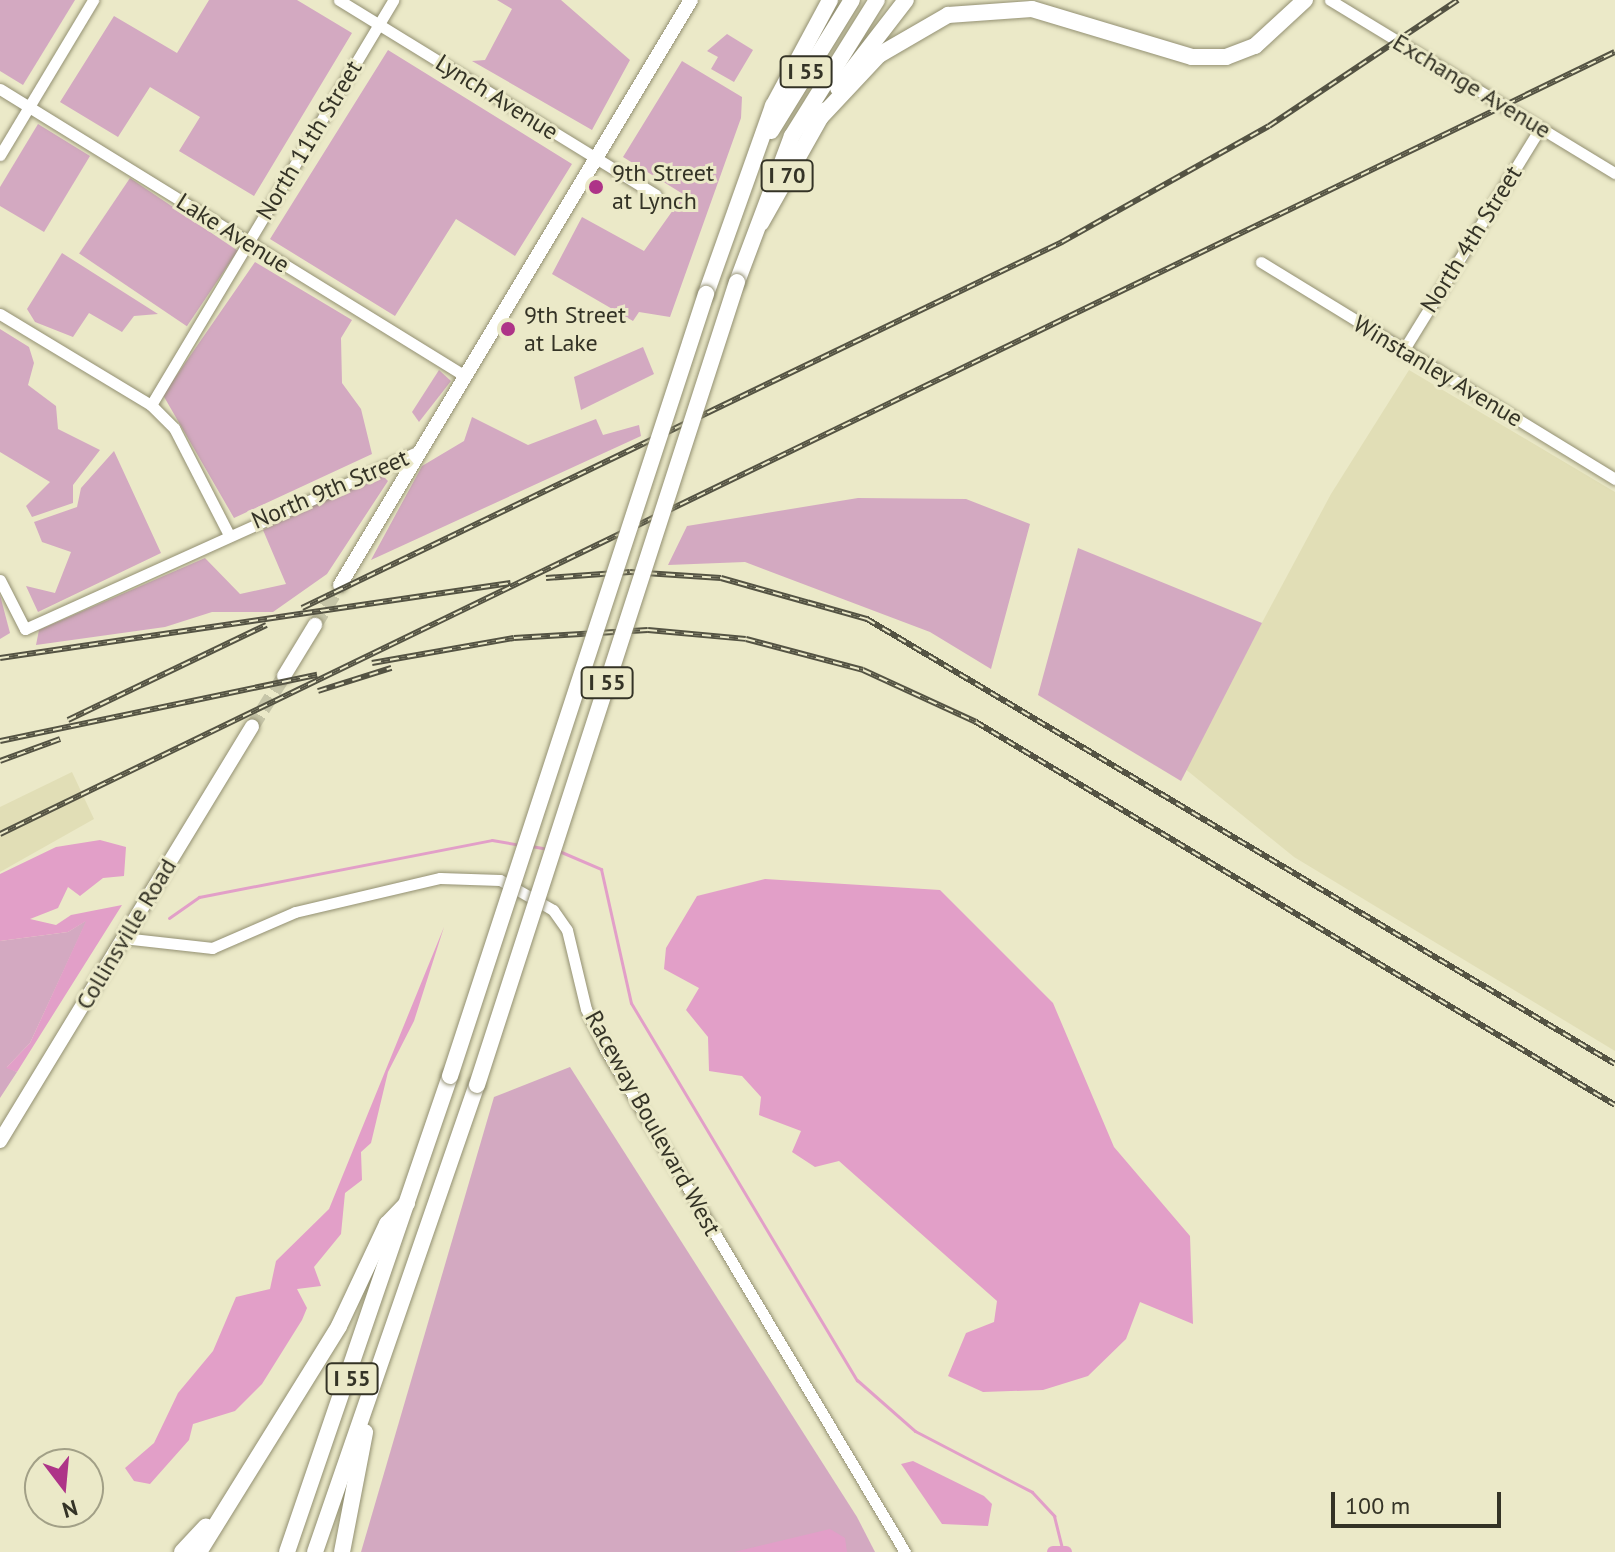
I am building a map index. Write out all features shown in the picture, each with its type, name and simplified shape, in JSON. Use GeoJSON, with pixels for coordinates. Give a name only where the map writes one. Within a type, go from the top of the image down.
{"type":"FeatureCollection","features":[{"type":"Feature","properties":{"kind":"highway","name":"I 70"},"geometry":{"type":"LineString","coordinates":[[762,144],[773,106],[830,0]]}},
{"type":"Feature","properties":{"kind":"highway","name":"I 55"},"geometry":{"type":"LineString","coordinates":[[287,1552],[450,1076],[706,294],[762,144],[852,0]]}},
{"type":"Feature","properties":{"kind":"highway","name":"I 55"},"geometry":{"type":"LineString","coordinates":[[315,1552],[477,1085],[755,231],[792,136],[877,0]]}},
{"type":"Feature","properties":{"kind":"highway","name":"I 70"},"geometry":{"type":"LineString","coordinates":[[755,231],[818,120],[906,0]]}},
{"type":"Feature","properties":{"kind":"highway"},"geometry":{"type":"LineString","coordinates":[[818,120],[879,55],[948,15],[1032,9],[1192,57],[1226,57],[1255,46],[1305,0]]}},
{"type":"Feature","properties":{"kind":"highway"},"geometry":{"type":"LineString","coordinates":[[199,1552],[339,1326],[387,1224],[408,1202]]}},
{"type":"Feature","properties":{"kind":"highway"},"geometry":{"type":"LineString","coordinates":[[342,1552],[365,1411]]}},
{"type":"Feature","properties":{"kind":"highway"},"geometry":{"type":"LineString","coordinates":[[182,1552],[235,1496]]}},
{"type":"Feature","properties":{"kind":"main road","name":"North 9th Street"},"geometry":{"type":"LineString","coordinates":[[419,451],[691,0]]}},
{"type":"Feature","properties":{"kind":"main road"},"geometry":{"type":"LineString","coordinates":[[340,585],[419,451]]}},
{"type":"Feature","properties":{"kind":"main road"},"geometry":{"type":"LineString","coordinates":[[284,676],[315,625]]}},
{"type":"Feature","properties":{"kind":"main road","name":"Collinsville Road"},"geometry":{"type":"LineString","coordinates":[[0,1141],[252,727]]}},
{"type":"Feature","properties":{"kind":"street"},"geometry":{"type":"LineString","coordinates":[[0,155],[93,0]]}},
{"type":"Feature","properties":{"kind":"street","name":"Lynch Avenue"},"geometry":{"type":"LineString","coordinates":[[339,0],[656,195]]}},
{"type":"Feature","properties":{"kind":"street","name":"North 11th Street"},"geometry":{"type":"LineString","coordinates":[[151,405],[393,0]]}},
{"type":"Feature","properties":{"kind":"street","name":"Exchange Avenue"},"geometry":{"type":"LineString","coordinates":[[1330,0],[1615,173]]}},
{"type":"Feature","properties":{"kind":"street","name":"Lake Avenue"},"geometry":{"type":"LineString","coordinates":[[0,89],[465,376]]}},
{"type":"Feature","properties":{"kind":"street","name":"North 4th Street"},"geometry":{"type":"LineString","coordinates":[[1403,351],[1540,128]]}},
{"type":"Feature","properties":{"kind":"street","name":"Winstanley Avenue"},"geometry":{"type":"LineString","coordinates":[[1261,262],[1615,479]]}},
{"type":"Feature","properties":{"kind":"street"},"geometry":{"type":"LineString","coordinates":[[0,314],[151,405],[174,428],[228,533]]}},
{"type":"Feature","properties":{"kind":"street","name":"North 9th Street"},"geometry":{"type":"LineString","coordinates":[[0,580],[25,629],[228,533],[419,451]]}},
{"type":"Feature","properties":{"kind":"street","name":"Raceway Boulevard West"},"geometry":{"type":"LineString","coordinates":[[123,938],[212,948],[295,912],[440,878],[500,880],[553,910],[567,930],[586,1009],[605,1049],[905,1552]]}},
{"type":"Feature","properties":{"kind":"shaded area"},"geometry":{"type":"Polygon","coordinates":[[[0,0],[75,0],[23,85],[0,71],[0,0]]]}},
{"type":"Feature","properties":{"kind":"shaded area"},"geometry":{"type":"Polygon","coordinates":[[[209,0],[297,0],[352,33],[254,196],[179,151],[200,117],[150,87],[118,137],[60,102],[114,16],[177,53],[209,0]]]}},
{"type":"Feature","properties":{"kind":"shaded area"},"geometry":{"type":"Polygon","coordinates":[[[497,0],[561,0],[630,60],[592,130],[472,61],[485,60],[512,9],[497,0]]]}},
{"type":"Feature","properties":{"kind":"shaded area"},"geometry":{"type":"Polygon","coordinates":[[[727,34],[753,50],[734,82],[711,69],[718,57],[707,51],[727,34]]]}},
{"type":"Feature","properties":{"kind":"shaded area"},"geometry":{"type":"Polygon","coordinates":[[[388,50],[572,164],[515,256],[456,219],[395,316],[270,239],[388,50]]]}},
{"type":"Feature","properties":{"kind":"shaded area"},"geometry":{"type":"Polygon","coordinates":[[[682,61],[742,97],[741,118],[670,317],[639,312],[633,321],[552,274],[582,217],[644,251],[678,203],[683,194],[623,157],[682,61]]]}},
{"type":"Feature","properties":{"kind":"shaded area"},"geometry":{"type":"Polygon","coordinates":[[[38,124],[90,156],[44,232],[0,206],[0,187],[38,124]]]}},
{"type":"Feature","properties":{"kind":"shaded area"},"geometry":{"type":"Polygon","coordinates":[[[130,178],[238,251],[187,326],[79,253],[130,178]]]}},
{"type":"Feature","properties":{"kind":"shaded area"},"geometry":{"type":"Polygon","coordinates":[[[62,253],[158,314],[134,316],[122,332],[89,313],[73,337],[35,322],[27,309],[62,253]]]}},
{"type":"Feature","properties":{"kind":"shaded area"},"geometry":{"type":"Polygon","coordinates":[[[255,262],[352,320],[341,338],[342,383],[361,409],[372,454],[234,518],[163,395],[255,262]]]}},
{"type":"Feature","properties":{"kind":"shaded area"},"geometry":{"type":"Polygon","coordinates":[[[0,329],[29,347],[34,363],[28,385],[56,406],[58,429],[100,450],[73,485],[73,503],[32,517],[26,506],[50,482],[0,452],[0,329]]]}},
{"type":"Feature","properties":{"kind":"shaded area"},"geometry":{"type":"Polygon","coordinates":[[[643,347],[654,374],[581,410],[574,377],[643,347]]]}},
{"type":"Feature","properties":{"kind":"shaded area"},"geometry":{"type":"Polygon","coordinates":[[[439,370],[451,381],[419,422],[412,412],[439,370]]]}},
{"type":"Feature","properties":{"kind":"shaded area"},"geometry":{"type":"Polygon","coordinates":[[[1409,370],[1615,492],[1615,1051],[1294,857],[1184,768],[1331,494],[1409,370]]]}},
{"type":"Feature","properties":{"kind":"shaded area"},"geometry":{"type":"Polygon","coordinates":[[[472,417],[528,445],[596,419],[603,435],[639,425],[641,436],[371,560],[422,466],[464,441],[472,417]]]}},
{"type":"Feature","properties":{"kind":"shaded area"},"geometry":{"type":"Polygon","coordinates":[[[114,451],[161,553],[38,612],[26,586],[55,593],[71,552],[42,542],[34,522],[77,507],[81,488],[114,451]]]}},
{"type":"Feature","properties":{"kind":"shaded area"},"geometry":{"type":"Polygon","coordinates":[[[380,473],[388,481],[327,574],[273,612],[212,612],[165,627],[36,645],[39,630],[205,558],[240,594],[286,584],[263,530],[380,473]]]}},
{"type":"Feature","properties":{"kind":"shaded area"},"geometry":{"type":"Polygon","coordinates":[[[858,498],[966,499],[1030,524],[991,669],[930,632],[745,562],[668,565],[687,526],[858,498]]]}},
{"type":"Feature","properties":{"kind":"shaded area"},"geometry":{"type":"Polygon","coordinates":[[[1078,548],[1262,623],[1181,781],[1038,695],[1078,548]]]}},
{"type":"Feature","properties":{"kind":"shaded area"},"geometry":{"type":"Polygon","coordinates":[[[0,595],[10,633],[0,639],[0,595]]]}},
{"type":"Feature","properties":{"kind":"shaded area"},"geometry":{"type":"Polygon","coordinates":[[[72,772],[94,819],[0,872],[0,807],[72,772]]]}},
{"type":"Feature","properties":{"kind":"shaded area"},"geometry":{"type":"Polygon","coordinates":[[[100,840],[126,847],[124,876],[103,878],[80,896],[68,887],[58,908],[30,919],[56,925],[71,915],[122,905],[17,1072],[6,1068],[30,1043],[86,921],[68,932],[0,941],[0,874],[56,847],[100,840]]]}},
{"type":"Feature","properties":{"kind":"shaded area"},"geometry":{"type":"Polygon","coordinates":[[[765,879],[940,890],[1053,1003],[1114,1147],[1190,1236],[1193,1324],[1140,1302],[1126,1339],[1088,1376],[1043,1390],[983,1392],[948,1376],[966,1333],[994,1322],[997,1301],[839,1161],[815,1167],[792,1152],[801,1131],[759,1115],[761,1097],[742,1076],[709,1071],[708,1037],[686,1010],[699,988],[664,969],[666,948],[697,896],[765,879]]]}},
{"type":"Feature","properties":{"kind":"shaded area"},"geometry":{"type":"Polygon","coordinates":[[[87,920],[30,1043],[7,1067],[17,1072],[0,1098],[0,941],[68,932],[87,920]]]}},
{"type":"Feature","properties":{"kind":"shaded area"},"geometry":{"type":"Polygon","coordinates":[[[444,927],[414,1021],[388,1072],[371,1143],[361,1152],[362,1180],[345,1193],[341,1234],[314,1267],[321,1286],[297,1289],[307,1308],[302,1320],[262,1384],[235,1411],[193,1424],[189,1440],[150,1484],[134,1481],[125,1468],[154,1443],[178,1393],[213,1351],[236,1297],[270,1289],[276,1261],[329,1209],[444,927]]]}},
{"type":"Feature","properties":{"kind":"shaded area"},"geometry":{"type":"Polygon","coordinates":[[[570,1067],[857,1517],[875,1552],[361,1552],[494,1097],[570,1067]]]}},
{"type":"Feature","properties":{"kind":"shaded area"},"geometry":{"type":"Polygon","coordinates":[[[913,1461],[984,1496],[992,1504],[988,1526],[942,1524],[901,1464],[913,1461]]]}},
{"type":"Feature","properties":{"kind":"shaded area"},"geometry":{"type":"Polygon","coordinates":[[[830,1529],[845,1538],[847,1552],[734,1552],[830,1529]]]}},
{"type":"Feature","properties":{"kind":"waterway"},"geometry":{"type":"LineString","coordinates":[[169,918],[199,897],[492,840],[520,845]]}},
{"type":"Feature","properties":{"kind":"waterway"},"geometry":{"type":"LineString","coordinates":[[531,846],[548,849]]}},
{"type":"Feature","properties":{"kind":"waterway"},"geometry":{"type":"LineString","coordinates":[[559,851],[601,869],[631,1003],[857,1380],[915,1431],[1032,1492],[1054,1516],[1063,1552]]}},
{"type":"Feature","properties":{"kind":"waterway"},"geometry":{"type":"LineString","coordinates":[[1053,1552],[1066,1552]]}},
{"type":"Feature","properties":{"kind":"tunnel"},"geometry":{"type":"LineString","coordinates":[[315,625],[340,585]]}},
{"type":"Feature","properties":{"kind":"tunnel"},"geometry":{"type":"LineString","coordinates":[[252,727],[284,676]]}},
{"type":"Feature","properties":{"kind":"railway"},"geometry":{"type":"LineString","coordinates":[[302,608],[1062,242],[1269,126],[1458,0]]}},
{"type":"Feature","properties":{"kind":"railway"},"geometry":{"type":"LineString","coordinates":[[0,834],[1615,52]]}},
{"type":"Feature","properties":{"kind":"railway"},"geometry":{"type":"LineString","coordinates":[[546,578],[630,572],[721,578],[867,619],[1615,1064]]}},
{"type":"Feature","properties":{"kind":"railway"},"geometry":{"type":"LineString","coordinates":[[0,658],[511,583]]}},
{"type":"Feature","properties":{"kind":"railway"},"geometry":{"type":"LineString","coordinates":[[68,720],[266,625]]}},
{"type":"Feature","properties":{"kind":"railway"},"geometry":{"type":"LineString","coordinates":[[372,663],[514,638],[648,630],[746,639],[863,670],[976,722],[1615,1105]]}},
{"type":"Feature","properties":{"kind":"railway"},"geometry":{"type":"LineString","coordinates":[[318,691],[391,668]]}},
{"type":"Feature","properties":{"kind":"railway"},"geometry":{"type":"LineString","coordinates":[[0,741],[317,675]]}},
{"type":"Feature","properties":{"kind":"railway"},"geometry":{"type":"LineString","coordinates":[[0,761],[60,739]]}},
{"type":"Feature","properties":{"kind":"place","name":"9th Street at Lynch"},"geometry":{"type":"Point","coordinates":[596,187]}},
{"type":"Feature","properties":{"kind":"place","name":"9th Street at Lake"},"geometry":{"type":"Point","coordinates":[508,329]}}]}
